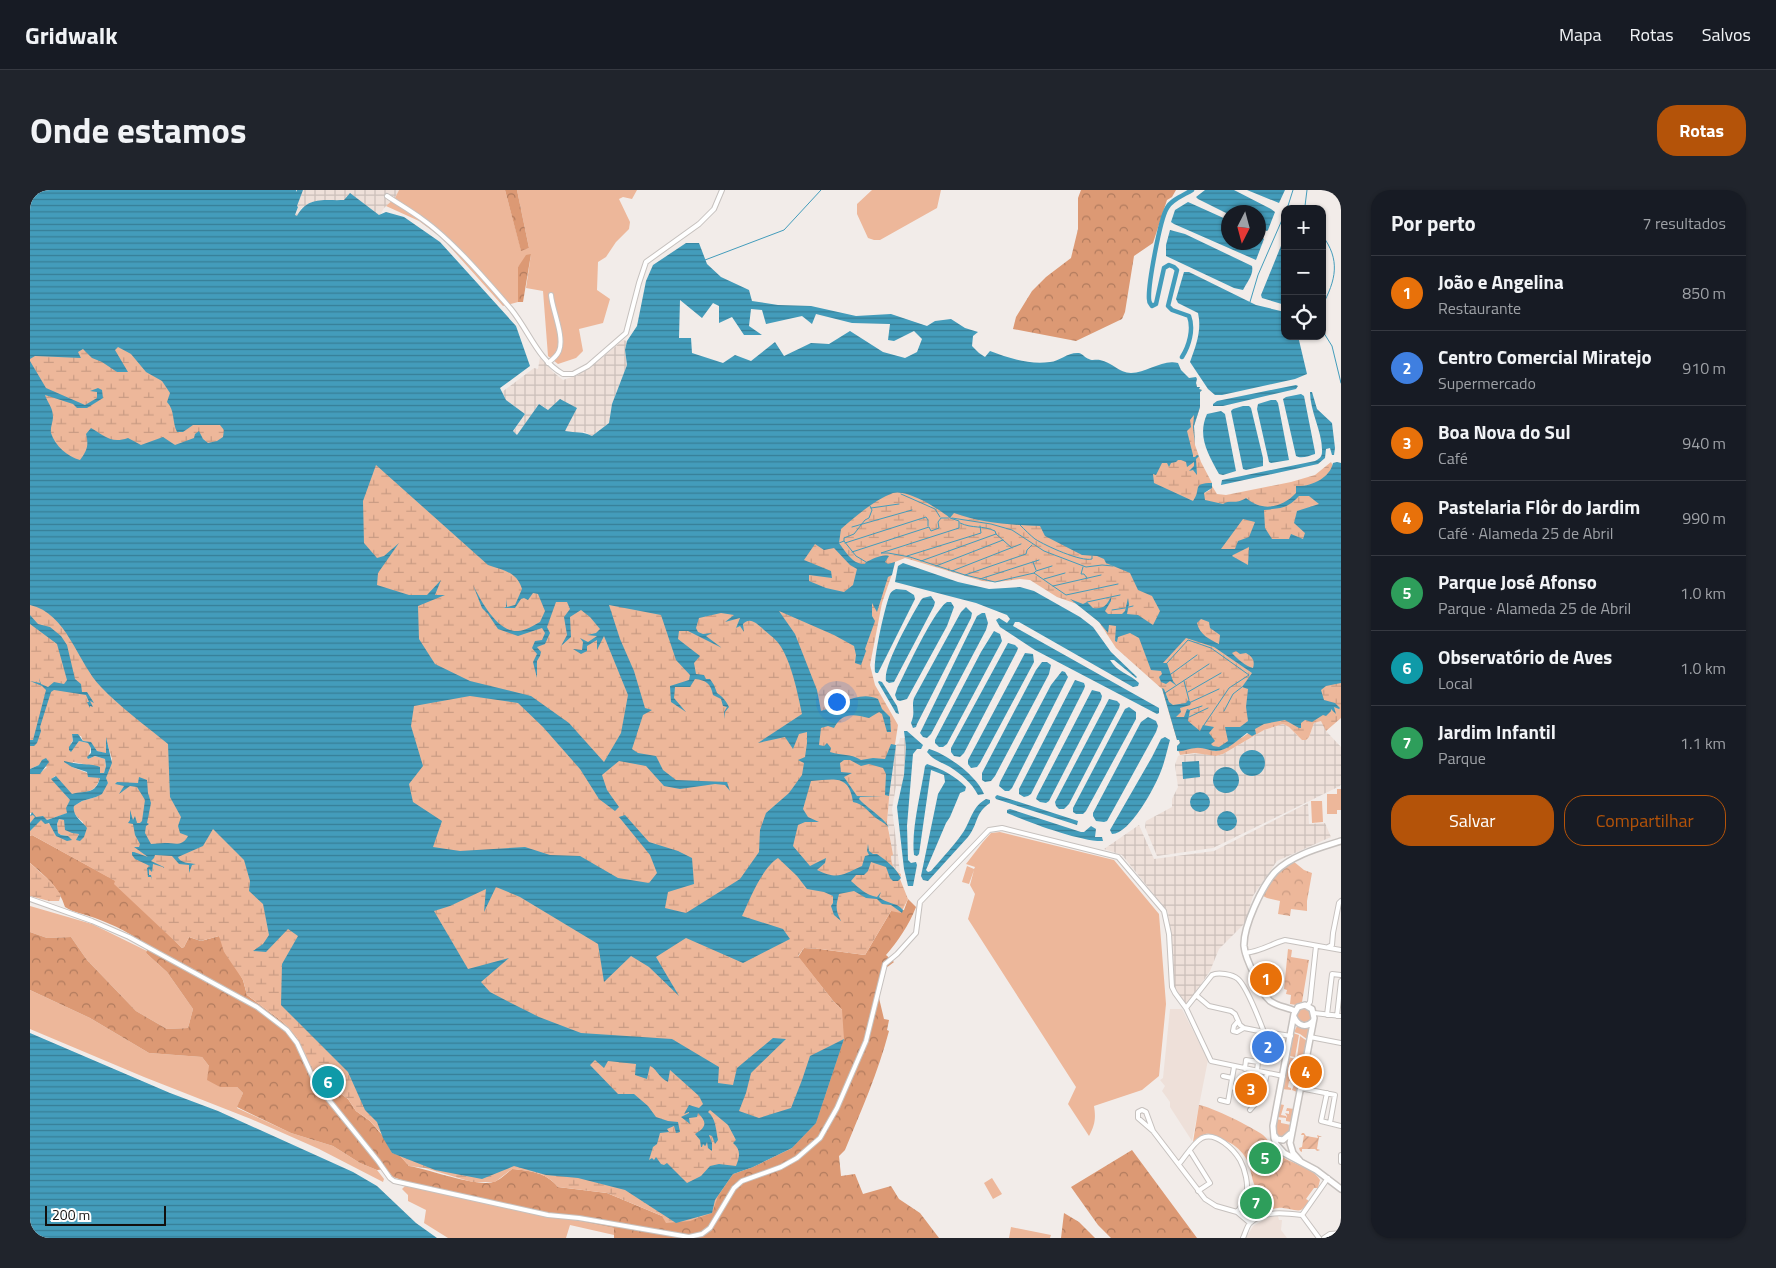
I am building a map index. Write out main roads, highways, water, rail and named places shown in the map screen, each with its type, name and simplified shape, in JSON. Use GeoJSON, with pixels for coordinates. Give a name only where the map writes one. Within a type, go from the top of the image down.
{"type":"FeatureCollection","features":[{"type":"Feature","properties":{"kind":"main road"},"geometry":{"type":"LineString","coordinates":[[1312,1022],[1308,1025],[1302,1025],[1297,1022],[1295,1014],[1273,1003],[1264,995],[1245,953],[1244,943],[1262,890],[1276,872],[1290,861],[1306,853],[1341,841]]}},
{"type":"Feature","properties":{"kind":"main road"},"geometry":{"type":"LineString","coordinates":[[1300,1161],[1290,1148],[1314,1013],[1307,1006],[1300,1006],[1295,1014],[1273,1132],[1274,1138],[1279,1149],[1328,1178],[1341,1189]]}},
{"type":"Feature","properties":{"kind":"main road"},"geometry":{"type":"LineString","coordinates":[[1273,1132],[1275,1137],[1280,1140],[1286,1139],[1291,1134]]}},
{"type":"Feature","properties":{"kind":"water"},"geometry":{"type":"Polygon","coordinates":[[[30,190],[296,190],[296,192],[297,190],[303,190],[297,206],[295,215],[297,216],[311,202],[344,200],[350,193],[379,215],[386,212],[404,217],[440,242],[516,326],[530,366],[500,388],[506,400],[525,414],[513,431],[517,435],[539,404],[548,410],[560,399],[577,408],[565,431],[592,436],[609,423],[612,404],[627,365],[625,350],[627,341],[637,326],[646,281],[653,265],[686,243],[699,243],[707,264],[721,277],[749,290],[752,301],[778,305],[811,306],[856,316],[891,314],[927,326],[935,321],[951,319],[965,328],[978,332],[973,336],[972,346],[985,357],[990,351],[1019,360],[1042,363],[1079,353],[1090,360],[1104,361],[1127,373],[1143,371],[1160,364],[1178,363],[1181,370],[1189,378],[1196,377],[1197,387],[1200,387],[1199,389],[1202,390],[1200,392],[1200,407],[1194,426],[1195,445],[1193,427],[1194,415],[1190,420],[1191,427],[1187,431],[1193,457],[1199,456],[1196,459],[1197,475],[1193,470],[1189,471],[1194,466],[1194,462],[1187,467],[1186,462],[1178,460],[1171,463],[1169,467],[1167,463],[1162,463],[1156,475],[1153,474],[1154,483],[1193,501],[1201,484],[1212,483],[1212,488],[1204,493],[1205,500],[1223,504],[1246,498],[1265,507],[1285,502],[1296,493],[1296,486],[1314,483],[1328,473],[1333,463],[1341,463],[1341,683],[1326,686],[1321,690],[1324,700],[1335,703],[1340,708],[1334,707],[1336,714],[1331,709],[1326,716],[1323,715],[1312,722],[1305,720],[1301,723],[1301,728],[1285,720],[1264,724],[1255,729],[1256,734],[1252,736],[1247,733],[1224,749],[1213,751],[1194,748],[1177,751],[1177,746],[1180,743],[1177,740],[1162,688],[1169,702],[1173,705],[1186,703],[1188,700],[1191,702],[1190,705],[1180,708],[1181,712],[1176,717],[1184,717],[1187,709],[1190,710],[1188,721],[1200,731],[1203,725],[1214,727],[1209,733],[1215,741],[1211,744],[1219,747],[1228,741],[1225,727],[1240,727],[1248,721],[1246,707],[1248,689],[1242,687],[1252,673],[1214,647],[1186,638],[1163,663],[1167,663],[1173,681],[1177,686],[1170,681],[1166,684],[1161,682],[1159,677],[1162,674],[1161,671],[1151,670],[1139,638],[1130,633],[1118,637],[1117,642],[1115,641],[1116,626],[1109,625],[1108,633],[1099,622],[1070,599],[1083,604],[1087,602],[1093,608],[1100,608],[1108,603],[1111,597],[1111,601],[1105,611],[1108,614],[1122,614],[1125,611],[1128,598],[1127,614],[1138,615],[1153,625],[1160,611],[1152,596],[1138,590],[1130,573],[1106,563],[1104,559],[1097,556],[1082,555],[1045,536],[1040,526],[986,521],[954,513],[950,518],[931,505],[907,494],[893,493],[886,496],[841,529],[839,543],[850,557],[857,562],[865,564],[880,556],[889,556],[885,562],[888,564],[895,562],[892,575],[888,577],[877,612],[872,603],[872,616],[875,621],[861,665],[855,663],[854,646],[834,635],[779,611],[795,634],[817,690],[821,711],[863,696],[878,699],[882,709],[890,717],[891,732],[887,732],[882,714],[879,712],[869,718],[853,715],[844,717],[834,728],[828,726],[821,728],[819,745],[824,746],[827,743],[831,748],[830,752],[853,756],[861,760],[885,759],[891,744],[896,745],[889,796],[885,795],[886,774],[883,768],[869,764],[861,766],[850,760],[844,760],[840,763],[841,772],[852,773],[844,777],[857,796],[883,797],[860,797],[859,799],[884,821],[889,828],[863,806],[853,802],[848,786],[844,782],[839,780],[811,781],[803,809],[808,817],[819,822],[805,822],[798,825],[793,846],[810,866],[826,858],[825,863],[817,870],[835,876],[845,874],[862,866],[865,856],[869,855],[867,851],[868,844],[869,851],[888,862],[901,878],[898,881],[893,881],[886,867],[871,862],[868,871],[864,875],[856,875],[851,881],[869,895],[877,897],[881,892],[879,897],[901,907],[902,913],[891,905],[882,904],[877,899],[866,898],[854,891],[839,894],[837,908],[841,921],[834,915],[831,906],[833,896],[824,892],[807,889],[797,876],[778,858],[762,876],[742,916],[783,929],[790,939],[743,963],[686,938],[656,957],[679,996],[649,967],[631,956],[604,982],[598,944],[520,897],[496,887],[484,912],[486,889],[450,906],[434,911],[468,969],[509,958],[481,982],[490,992],[539,1017],[581,1033],[672,1039],[719,1067],[718,1083],[733,1085],[737,1068],[773,1038],[786,1039],[751,1073],[739,1111],[759,1118],[791,1108],[810,1056],[844,1039],[816,1123],[792,1148],[753,1167],[733,1174],[715,1200],[712,1213],[676,1223],[625,1190],[578,1178],[546,1175],[514,1166],[482,1179],[435,1170],[392,1153],[383,1138],[377,1122],[365,1110],[348,1072],[281,1005],[282,964],[298,936],[288,929],[266,952],[253,951],[263,944],[269,935],[263,904],[249,891],[250,881],[244,860],[213,829],[203,846],[178,857],[183,862],[196,864],[192,865],[189,873],[189,865],[179,864],[172,856],[155,855],[151,861],[166,868],[153,864],[152,872],[149,869],[149,875],[151,875],[152,880],[151,877],[148,877],[147,868],[150,866],[135,859],[132,855],[132,852],[134,852],[148,857],[134,847],[139,847],[140,844],[135,835],[133,824],[128,823],[130,820],[130,810],[133,820],[135,816],[137,823],[142,821],[145,800],[137,787],[130,786],[119,794],[124,786],[115,784],[117,782],[138,783],[139,777],[147,780],[151,803],[147,823],[149,824],[146,826],[145,833],[151,844],[181,843],[188,836],[180,833],[178,826],[181,817],[170,797],[168,744],[101,687],[62,628],[43,610],[30,605],[30,361],[46,388],[85,405],[97,398],[97,392],[90,391],[98,388],[102,390],[103,398],[87,408],[77,408],[73,404],[45,395],[53,413],[51,433],[53,438],[62,450],[75,459],[80,460],[84,454],[87,448],[86,434],[91,428],[113,440],[128,438],[141,445],[163,437],[175,445],[194,438],[195,434],[199,431],[203,439],[208,443],[223,437],[224,430],[220,425],[193,425],[183,432],[177,432],[170,405],[167,402],[170,393],[162,381],[146,372],[131,354],[118,347],[115,350],[128,372],[117,372],[92,358],[83,349],[78,352],[81,358],[35,356],[30,359],[30,190]],[[680,300],[679,338],[691,338],[692,353],[723,363],[735,355],[751,361],[775,342],[784,356],[811,343],[829,344],[850,331],[883,352],[905,358],[917,352],[922,339],[914,331],[894,341],[888,340],[890,324],[852,323],[816,314],[812,324],[802,316],[766,324],[762,310],[751,309],[749,326],[762,335],[744,335],[732,317],[719,323],[719,306],[713,303],[702,318],[680,300]],[[376,465],[363,501],[364,543],[377,558],[384,556],[399,543],[378,573],[377,585],[409,595],[427,595],[441,580],[435,595],[445,595],[418,606],[419,639],[435,664],[470,681],[531,696],[569,723],[604,762],[621,733],[628,695],[604,636],[597,650],[597,640],[587,646],[587,651],[581,654],[573,649],[582,650],[583,642],[580,638],[588,642],[597,636],[587,635],[596,633],[600,629],[590,617],[581,610],[570,617],[571,637],[561,646],[567,635],[564,617],[570,609],[567,602],[556,602],[547,627],[550,633],[545,644],[537,647],[541,652],[537,661],[537,678],[533,662],[537,654],[532,648],[535,641],[542,640],[545,633],[542,628],[518,636],[498,629],[482,608],[473,585],[497,622],[511,630],[518,631],[540,622],[545,611],[538,594],[533,593],[528,600],[521,599],[515,608],[503,608],[506,607],[506,599],[507,607],[515,605],[522,589],[517,579],[509,572],[488,565],[376,465]],[[1299,496],[1287,506],[1264,510],[1265,528],[1272,539],[1289,539],[1291,534],[1303,539],[1305,533],[1294,523],[1297,511],[1319,504],[1309,496],[1299,496]],[[1243,519],[1221,549],[1235,549],[1238,541],[1249,537],[1255,522],[1243,519]],[[815,544],[804,560],[831,571],[832,578],[809,575],[809,581],[826,588],[844,592],[853,585],[857,569],[850,565],[834,548],[824,550],[815,544]],[[1249,547],[1232,556],[1248,565],[1249,547]],[[609,605],[620,639],[634,671],[645,708],[652,710],[643,715],[632,749],[638,753],[656,756],[663,770],[676,780],[727,782],[730,791],[725,785],[715,784],[680,789],[664,786],[646,766],[619,761],[602,775],[607,790],[619,807],[615,811],[599,799],[580,769],[543,727],[518,703],[470,696],[414,706],[411,726],[423,766],[409,784],[413,802],[442,821],[433,847],[460,851],[525,847],[550,855],[580,856],[618,878],[649,883],[657,873],[650,855],[619,817],[625,815],[649,842],[678,851],[692,858],[694,884],[668,892],[665,908],[686,913],[740,879],[759,852],[760,830],[766,813],[789,793],[802,775],[804,763],[798,760],[805,757],[807,732],[799,734],[793,749],[785,737],[758,743],[802,714],[794,678],[783,651],[775,640],[753,622],[748,621],[743,624],[744,632],[740,626],[736,628],[740,618],[725,622],[734,615],[721,613],[699,618],[696,628],[698,632],[703,634],[712,633],[706,636],[722,648],[688,631],[679,631],[678,639],[700,656],[694,663],[696,674],[704,675],[706,679],[710,679],[717,693],[729,707],[725,712],[725,719],[724,712],[727,707],[723,706],[721,699],[713,695],[707,683],[695,679],[690,687],[675,687],[674,698],[686,712],[671,702],[670,686],[689,680],[690,675],[676,660],[661,615],[609,605]],[[1201,619],[1197,623],[1200,631],[1219,644],[1220,635],[1210,628],[1209,622],[1201,619]],[[1236,651],[1232,653],[1253,668],[1254,661],[1246,653],[1240,654],[1236,651]],[[595,1060],[590,1065],[618,1094],[634,1094],[648,1106],[656,1117],[678,1122],[680,1132],[676,1133],[674,1126],[667,1129],[669,1132],[660,1133],[649,1160],[652,1158],[654,1160],[656,1157],[661,1164],[667,1163],[687,1183],[701,1176],[710,1166],[719,1164],[736,1166],[739,1153],[733,1143],[736,1140],[728,1125],[710,1110],[708,1112],[714,1121],[718,1140],[715,1144],[712,1136],[709,1135],[712,1151],[708,1148],[707,1142],[705,1146],[703,1144],[701,1147],[700,1140],[695,1134],[704,1127],[703,1119],[698,1113],[697,1117],[689,1118],[690,1124],[681,1117],[689,1113],[684,1114],[689,1105],[699,1108],[703,1104],[699,1096],[670,1070],[668,1082],[650,1066],[647,1079],[635,1075],[636,1064],[608,1061],[604,1068],[595,1060]]]}},
{"type":"Feature","properties":{"kind":"water"},"geometry":{"type":"Polygon","coordinates":[[[1205,190],[1234,190],[1263,205],[1221,205],[1221,210],[1196,197],[1205,190]]]}},
{"type":"Feature","properties":{"kind":"water"},"geometry":{"type":"Polygon","coordinates":[[[1247,190],[1285,190],[1279,203],[1247,190]]]}},
{"type":"Feature","properties":{"kind":"water"},"geometry":{"type":"Polygon","coordinates":[[[1188,202],[1221,217],[1221,245],[1171,222],[1175,210],[1188,202]]]}},
{"type":"Feature","properties":{"kind":"water"},"geometry":{"type":"Polygon","coordinates":[[[1266,206],[1275,212],[1266,231],[1266,206]]]}},
{"type":"Feature","properties":{"kind":"water"},"geometry":{"type":"Polygon","coordinates":[[[1170,230],[1185,234],[1252,266],[1251,275],[1243,290],[1234,288],[1166,256],[1166,245],[1170,230]]]}},
{"type":"Feature","properties":{"kind":"water"},"geometry":{"type":"Polygon","coordinates":[[[1281,246],[1281,304],[1262,298],[1261,295],[1281,246]]]}},
{"type":"Feature","properties":{"kind":"water"},"geometry":{"type":"Polygon","coordinates":[[[1233,250],[1260,250],[1256,260],[1233,250]]]}},
{"type":"Feature","properties":{"kind":"water"},"geometry":{"type":"Polygon","coordinates":[[[1184,272],[1189,272],[1256,305],[1281,311],[1281,340],[1299,340],[1307,374],[1295,379],[1215,395],[1208,389],[1190,362],[1198,338],[1198,313],[1178,303],[1176,299],[1184,272]]]}},
{"type":"Feature","properties":{"kind":"water"},"geometry":{"type":"Polygon","coordinates":[[[1298,386],[1296,389],[1223,406],[1213,406],[1217,401],[1298,386]]]}},
{"type":"Feature","properties":{"kind":"water"},"geometry":{"type":"Polygon","coordinates":[[[1310,392],[1312,392],[1317,409],[1332,423],[1334,455],[1332,455],[1330,448],[1326,449],[1325,458],[1318,464],[1221,485],[1222,480],[1315,461],[1320,458],[1322,445],[1310,392]]]}},
{"type":"Feature","properties":{"kind":"water"},"geometry":{"type":"Polygon","coordinates":[[[1301,394],[1304,396],[1315,454],[1305,457],[1296,456],[1283,399],[1301,394]]]}},
{"type":"Feature","properties":{"kind":"water"},"geometry":{"type":"Polygon","coordinates":[[[1276,400],[1278,403],[1289,460],[1271,463],[1269,462],[1257,409],[1258,404],[1276,400]]]}},
{"type":"Feature","properties":{"kind":"water"},"geometry":{"type":"Polygon","coordinates":[[[1243,406],[1251,408],[1263,458],[1263,466],[1246,470],[1243,469],[1231,411],[1243,406]]]}},
{"type":"Feature","properties":{"kind":"water"},"geometry":{"type":"Polygon","coordinates":[[[1221,411],[1225,414],[1236,471],[1223,475],[1219,474],[1208,452],[1203,430],[1207,414],[1221,411]]]}},
{"type":"Feature","properties":{"kind":"water"},"geometry":{"type":"Polygon","coordinates":[[[903,563],[958,582],[989,589],[1020,587],[1034,591],[1080,617],[1093,627],[1111,652],[1137,677],[1114,660],[1110,660],[1120,670],[1139,683],[1138,686],[1133,687],[1019,622],[1015,622],[1013,626],[1159,708],[1159,713],[1157,714],[1035,650],[1000,627],[996,620],[999,618],[1007,623],[1010,619],[1007,615],[976,603],[895,582],[898,566],[903,563]]]}},
{"type":"Feature","properties":{"kind":"water"},"geometry":{"type":"Polygon","coordinates":[[[896,589],[906,590],[914,595],[915,599],[878,673],[876,673],[876,656],[888,600],[892,591],[896,589]]]}},
{"type":"Feature","properties":{"kind":"water"},"geometry":{"type":"Polygon","coordinates":[[[931,596],[935,602],[934,606],[894,682],[889,683],[886,681],[886,674],[899,640],[921,600],[931,596]]]}},
{"type":"Feature","properties":{"kind":"water"},"geometry":{"type":"Polygon","coordinates":[[[947,602],[951,602],[954,607],[947,626],[907,699],[897,700],[895,695],[897,689],[913,657],[941,607],[947,602]]]}},
{"type":"Feature","properties":{"kind":"water"},"geometry":{"type":"Polygon","coordinates":[[[966,607],[972,613],[971,618],[916,727],[913,728],[911,723],[914,698],[961,612],[966,607]]]}},
{"type":"Feature","properties":{"kind":"water"},"geometry":{"type":"Polygon","coordinates":[[[985,613],[988,623],[986,630],[931,734],[927,738],[923,737],[920,733],[977,616],[985,613]]]}},
{"type":"Feature","properties":{"kind":"water"},"geometry":{"type":"Polygon","coordinates":[[[30,615],[38,624],[50,627],[61,636],[67,645],[75,679],[81,684],[82,692],[87,692],[94,703],[90,701],[93,707],[90,706],[90,708],[86,695],[54,690],[51,692],[40,727],[41,731],[34,746],[30,746],[30,740],[33,740],[46,690],[42,686],[30,681],[40,683],[39,678],[41,684],[48,687],[54,682],[64,684],[67,680],[57,644],[30,624],[30,615]]]}},
{"type":"Feature","properties":{"kind":"water"},"geometry":{"type":"Polygon","coordinates":[[[994,631],[1000,634],[1002,641],[947,744],[939,747],[935,740],[994,631]]]}},
{"type":"Feature","properties":{"kind":"water"},"geometry":{"type":"Polygon","coordinates":[[[1008,643],[1015,645],[1018,648],[1017,651],[964,753],[960,757],[954,756],[951,748],[1008,643]]]}},
{"type":"Feature","properties":{"kind":"water"},"geometry":{"type":"Polygon","coordinates":[[[1025,653],[1033,654],[1034,662],[980,763],[977,767],[971,768],[968,760],[1025,653]]]}},
{"type":"Feature","properties":{"kind":"water"},"geometry":{"type":"Polygon","coordinates":[[[1042,662],[1047,662],[1051,665],[1049,674],[995,776],[991,781],[985,782],[982,780],[982,773],[1042,662]]]}},
{"type":"Feature","properties":{"kind":"water"},"geometry":{"type":"Polygon","coordinates":[[[1062,671],[1068,677],[1012,788],[1009,791],[1005,791],[999,786],[1000,782],[1051,685],[1062,671]]]}},
{"type":"Feature","properties":{"kind":"water"},"geometry":{"type":"Polygon","coordinates":[[[1075,680],[1084,683],[1084,689],[1031,794],[1024,797],[1019,794],[1019,789],[1075,680]]]}},
{"type":"Feature","properties":{"kind":"water"},"geometry":{"type":"Polygon","coordinates":[[[879,681],[882,682],[897,706],[899,714],[896,713],[879,681]]]}},
{"type":"Feature","properties":{"kind":"water"},"geometry":{"type":"Polygon","coordinates":[[[1092,690],[1100,692],[1101,700],[1049,801],[1046,803],[1040,802],[1036,799],[1037,796],[1092,690]]]}},
{"type":"Feature","properties":{"kind":"water"},"geometry":{"type":"Polygon","coordinates":[[[1109,699],[1117,701],[1120,704],[1119,708],[1069,804],[1064,809],[1059,809],[1055,802],[1109,699]]]}},
{"type":"Feature","properties":{"kind":"water"},"geometry":{"type":"Polygon","coordinates":[[[1129,707],[1136,712],[1136,719],[1086,811],[1083,814],[1076,814],[1073,812],[1073,808],[1125,709],[1129,707]]]}},
{"type":"Feature","properties":{"kind":"water"},"geometry":{"type":"Polygon","coordinates":[[[1148,717],[1156,721],[1158,726],[1156,732],[1107,821],[1096,821],[1093,813],[1141,722],[1148,717]]]}},
{"type":"Feature","properties":{"kind":"water"},"geometry":{"type":"Polygon","coordinates":[[[904,731],[907,731],[923,745],[921,749],[917,749],[913,754],[907,826],[908,860],[911,863],[916,862],[917,865],[913,886],[908,886],[904,869],[897,807],[904,775],[906,747],[904,731]]]}},
{"type":"Feature","properties":{"kind":"water"},"geometry":{"type":"Polygon","coordinates":[[[72,734],[78,734],[83,741],[91,742],[97,751],[106,753],[106,737],[112,763],[106,778],[108,783],[102,794],[74,806],[74,813],[87,828],[84,837],[80,841],[76,840],[79,834],[65,830],[64,820],[59,819],[57,824],[58,833],[68,836],[72,840],[67,841],[56,836],[49,823],[45,824],[41,820],[30,831],[30,823],[35,817],[33,815],[30,816],[32,812],[36,817],[43,816],[47,820],[67,813],[66,808],[70,800],[51,779],[56,776],[72,794],[90,791],[98,783],[100,778],[88,777],[87,772],[72,767],[64,761],[98,766],[100,767],[100,773],[104,773],[105,759],[95,756],[88,759],[91,748],[88,743],[79,741],[71,752],[69,750],[73,741],[72,734]]]}},
{"type":"Feature","properties":{"kind":"water"},"geometry":{"type":"Polygon","coordinates":[[[1165,737],[1170,740],[1153,788],[1134,818],[1119,832],[1112,834],[1110,830],[1161,739],[1165,737]]]}},
{"type":"Feature","properties":{"kind":"water"},"geometry":{"type":"Polygon","coordinates":[[[929,749],[961,767],[975,780],[984,794],[978,795],[962,776],[929,755],[927,752],[929,749]]]}},
{"type":"Feature","properties":{"kind":"water"},"geometry":{"type":"Polygon","coordinates":[[[1252,750],[1261,754],[1265,763],[1261,772],[1252,776],[1243,772],[1239,763],[1243,754],[1252,750]]]}},
{"type":"Feature","properties":{"kind":"water"},"geometry":{"type":"Polygon","coordinates":[[[46,758],[49,762],[40,774],[30,774],[30,769],[39,765],[46,758]]]}},
{"type":"Feature","properties":{"kind":"water"},"geometry":{"type":"Polygon","coordinates":[[[1199,761],[1200,777],[1183,779],[1182,762],[1199,761]]]}},
{"type":"Feature","properties":{"kind":"water"},"geometry":{"type":"Polygon","coordinates":[[[927,764],[948,773],[966,787],[965,791],[960,793],[946,823],[926,870],[928,872],[931,871],[964,831],[978,805],[986,799],[990,800],[990,803],[981,811],[968,837],[928,881],[923,880],[921,876],[938,794],[945,782],[944,775],[931,770],[919,854],[917,856],[914,855],[915,823],[925,766],[927,764]]]}},
{"type":"Feature","properties":{"kind":"water"},"geometry":{"type":"Polygon","coordinates":[[[1226,767],[1235,771],[1239,780],[1235,789],[1226,793],[1217,789],[1213,780],[1217,771],[1226,767]]]}},
{"type":"Feature","properties":{"kind":"water"},"geometry":{"type":"Polygon","coordinates":[[[1200,792],[1207,795],[1210,802],[1207,809],[1200,812],[1193,809],[1190,802],[1193,795],[1200,792]]]}},
{"type":"Feature","properties":{"kind":"water"},"geometry":{"type":"Polygon","coordinates":[[[997,795],[1078,821],[1077,825],[996,799],[997,795]]]}},
{"type":"Feature","properties":{"kind":"water"},"geometry":{"type":"Polygon","coordinates":[[[1010,809],[1081,832],[1084,832],[1091,826],[1096,829],[1095,837],[1102,837],[1103,841],[1068,835],[1041,826],[1007,813],[1007,810],[1010,809]]]}},
{"type":"Feature","properties":{"kind":"water"},"geometry":{"type":"Polygon","coordinates":[[[1223,811],[1231,811],[1237,817],[1237,825],[1231,831],[1223,831],[1217,825],[1217,817],[1223,811]]]}},
{"type":"Feature","properties":{"kind":"water"},"geometry":{"type":"Polygon","coordinates":[[[30,1033],[170,1093],[218,1111],[353,1172],[377,1186],[416,1223],[437,1238],[30,1238],[30,1033]]]}},
{"type":"Feature","properties":{"kind":"waterway"},"geometry":{"type":"LineString","coordinates":[[705,260],[784,230],[821,190]]}},
{"type":"Feature","properties":{"kind":"waterway"},"geometry":{"type":"LineString","coordinates":[[1182,357],[1190,337],[1191,326],[1189,316],[1172,310],[1168,306],[1177,270],[1169,265],[1164,268],[1156,304],[1152,306],[1149,301],[1149,292],[1155,252],[1164,214],[1171,203],[1192,190]]}},
{"type":"Feature","properties":{"kind":"waterway"},"geometry":{"type":"LineString","coordinates":[[1288,205],[1293,190]]}},
{"type":"Feature","properties":{"kind":"waterway"},"geometry":{"type":"LineString","coordinates":[[1305,205],[1307,190]]}},
{"type":"Feature","properties":{"kind":"waterway"},"geometry":{"type":"LineString","coordinates":[[1250,302],[1258,275],[1281,222]]}},
{"type":"Feature","properties":{"kind":"waterway"},"geometry":{"type":"LineString","coordinates":[[1326,241],[1334,262],[1333,279],[1326,298]]}},
{"type":"Feature","properties":{"kind":"waterway"},"geometry":{"type":"LineString","coordinates":[[1326,336],[1332,346],[1341,383]]}},
{"type":"Feature","properties":{"kind":"waterway"},"geometry":{"type":"LineString","coordinates":[[901,494],[935,509],[940,517]]}},
{"type":"Feature","properties":{"kind":"waterway"},"geometry":{"type":"LineString","coordinates":[[871,508],[899,504]]}},
{"type":"Feature","properties":{"kind":"waterway"},"geometry":{"type":"LineString","coordinates":[[844,541],[844,538],[854,534],[865,520],[869,518],[872,510],[870,506]]}},
{"type":"Feature","properties":{"kind":"waterway"},"geometry":{"type":"LineString","coordinates":[[852,527],[912,510]]}},
{"type":"Feature","properties":{"kind":"waterway"},"geometry":{"type":"LineString","coordinates":[[845,543],[926,517],[928,526]]}},
{"type":"Feature","properties":{"kind":"waterway"},"geometry":{"type":"LineString","coordinates":[[852,552],[929,527],[931,531],[939,528],[938,522],[941,518],[948,518]]}},
{"type":"Feature","properties":{"kind":"waterway"},"geometry":{"type":"LineString","coordinates":[[950,518],[959,521],[959,528],[881,553],[910,557],[965,575],[995,582],[1034,573],[1066,595],[1118,584]]}},
{"type":"Feature","properties":{"kind":"waterway"},"geometry":{"type":"LineString","coordinates":[[952,518],[991,524],[1012,530],[1044,551],[1086,567],[1113,566]]}},
{"type":"Feature","properties":{"kind":"waterway"},"geometry":{"type":"LineString","coordinates":[[960,523],[995,531],[1012,548]]}},
{"type":"Feature","properties":{"kind":"waterway"},"geometry":{"type":"LineString","coordinates":[[1020,525],[1035,539],[1055,549],[1080,558],[1092,559],[1092,556]]}},
{"type":"Feature","properties":{"kind":"waterway"},"geometry":{"type":"LineString","coordinates":[[907,556],[981,533],[980,526]]}},
{"type":"Feature","properties":{"kind":"waterway"},"geometry":{"type":"LineString","coordinates":[[921,561],[996,534]]}},
{"type":"Feature","properties":{"kind":"waterway"},"geometry":{"type":"LineString","coordinates":[[936,566],[1003,540]]}},
{"type":"Feature","properties":{"kind":"waterway"},"geometry":{"type":"LineString","coordinates":[[839,543],[844,541],[856,556],[866,562]]}},
{"type":"Feature","properties":{"kind":"waterway"},"geometry":{"type":"LineString","coordinates":[[952,571],[1021,544]]}},
{"type":"Feature","properties":{"kind":"waterway"},"geometry":{"type":"LineString","coordinates":[[965,575],[1026,554],[1032,545]]}},
{"type":"Feature","properties":{"kind":"waterway"},"geometry":{"type":"LineString","coordinates":[[980,579],[1039,560]]}},
{"type":"Feature","properties":{"kind":"waterway"},"geometry":{"type":"LineString","coordinates":[[1033,562],[1036,570]]}},
{"type":"Feature","properties":{"kind":"waterway"},"geometry":{"type":"LineString","coordinates":[[1034,573],[1052,566]]}},
{"type":"Feature","properties":{"kind":"waterway"},"geometry":{"type":"LineString","coordinates":[[1083,567],[1081,574],[1084,574],[1087,578]]}},
{"type":"Feature","properties":{"kind":"waterway"},"geometry":{"type":"LineString","coordinates":[[1044,579],[1065,573]]}},
{"type":"Feature","properties":{"kind":"waterway"},"geometry":{"type":"LineString","coordinates":[[1053,586],[1101,575]]}},
{"type":"Feature","properties":{"kind":"waterway"},"geometry":{"type":"LineString","coordinates":[[1087,602],[1120,595]]}},
{"type":"Feature","properties":{"kind":"waterway"},"geometry":{"type":"LineString","coordinates":[[1129,607],[1133,606]]}},
{"type":"Feature","properties":{"kind":"waterway"},"geometry":{"type":"LineString","coordinates":[[1112,610],[1125,608]]}},
{"type":"Feature","properties":{"kind":"waterway"},"geometry":{"type":"LineString","coordinates":[[1167,663],[1188,640],[1211,648],[1249,675],[1229,688],[1204,725]]}},
{"type":"Feature","properties":{"kind":"waterway"},"geometry":{"type":"LineString","coordinates":[[1171,674],[1197,655]]}},
{"type":"Feature","properties":{"kind":"waterway"},"geometry":{"type":"LineString","coordinates":[[1165,693],[1209,664]]}},
{"type":"Feature","properties":{"kind":"waterway"},"geometry":{"type":"LineString","coordinates":[[1188,692],[1221,673]]}},
{"type":"Feature","properties":{"kind":"waterway"},"geometry":{"type":"LineString","coordinates":[[1184,681],[1189,700]]}},
{"type":"Feature","properties":{"kind":"waterway"},"geometry":{"type":"LineString","coordinates":[[1224,711],[1233,694],[1242,687]]}},
{"type":"Feature","properties":{"kind":"waterway"},"geometry":{"type":"LineString","coordinates":[[1191,702],[1219,689]]}},
{"type":"Feature","properties":{"kind":"waterway"},"geometry":{"type":"LineString","coordinates":[[1190,710],[1202,706]]}},
{"type":"Feature","properties":{"kind":"waterway"},"geometry":{"type":"LineString","coordinates":[[1189,717],[1208,708]]}},
{"type":"Feature","properties":{"kind":"place","name":"João e Angelina"},"geometry":{"type":"Point","coordinates":[1266,979]}},
{"type":"Feature","properties":{"kind":"place","name":"Centro Comercial Miratejo"},"geometry":{"type":"Point","coordinates":[1268,1047]}},
{"type":"Feature","properties":{"kind":"place","name":"Pastelaria Flôr do Jardim"},"geometry":{"type":"Point","coordinates":[1306,1072]}},
{"type":"Feature","properties":{"kind":"place","name":"Observatório de Aves"},"geometry":{"type":"Point","coordinates":[328,1082]}},
{"type":"Feature","properties":{"kind":"place","name":"Boa Nova do Sul"},"geometry":{"type":"Point","coordinates":[1251,1089]}},
{"type":"Feature","properties":{"kind":"place","name":"Parque José Afonso"},"geometry":{"type":"Point","coordinates":[1265,1158]}},
{"type":"Feature","properties":{"kind":"place","name":"Jardim Infantil"},"geometry":{"type":"Point","coordinates":[1256,1203]}}]}
